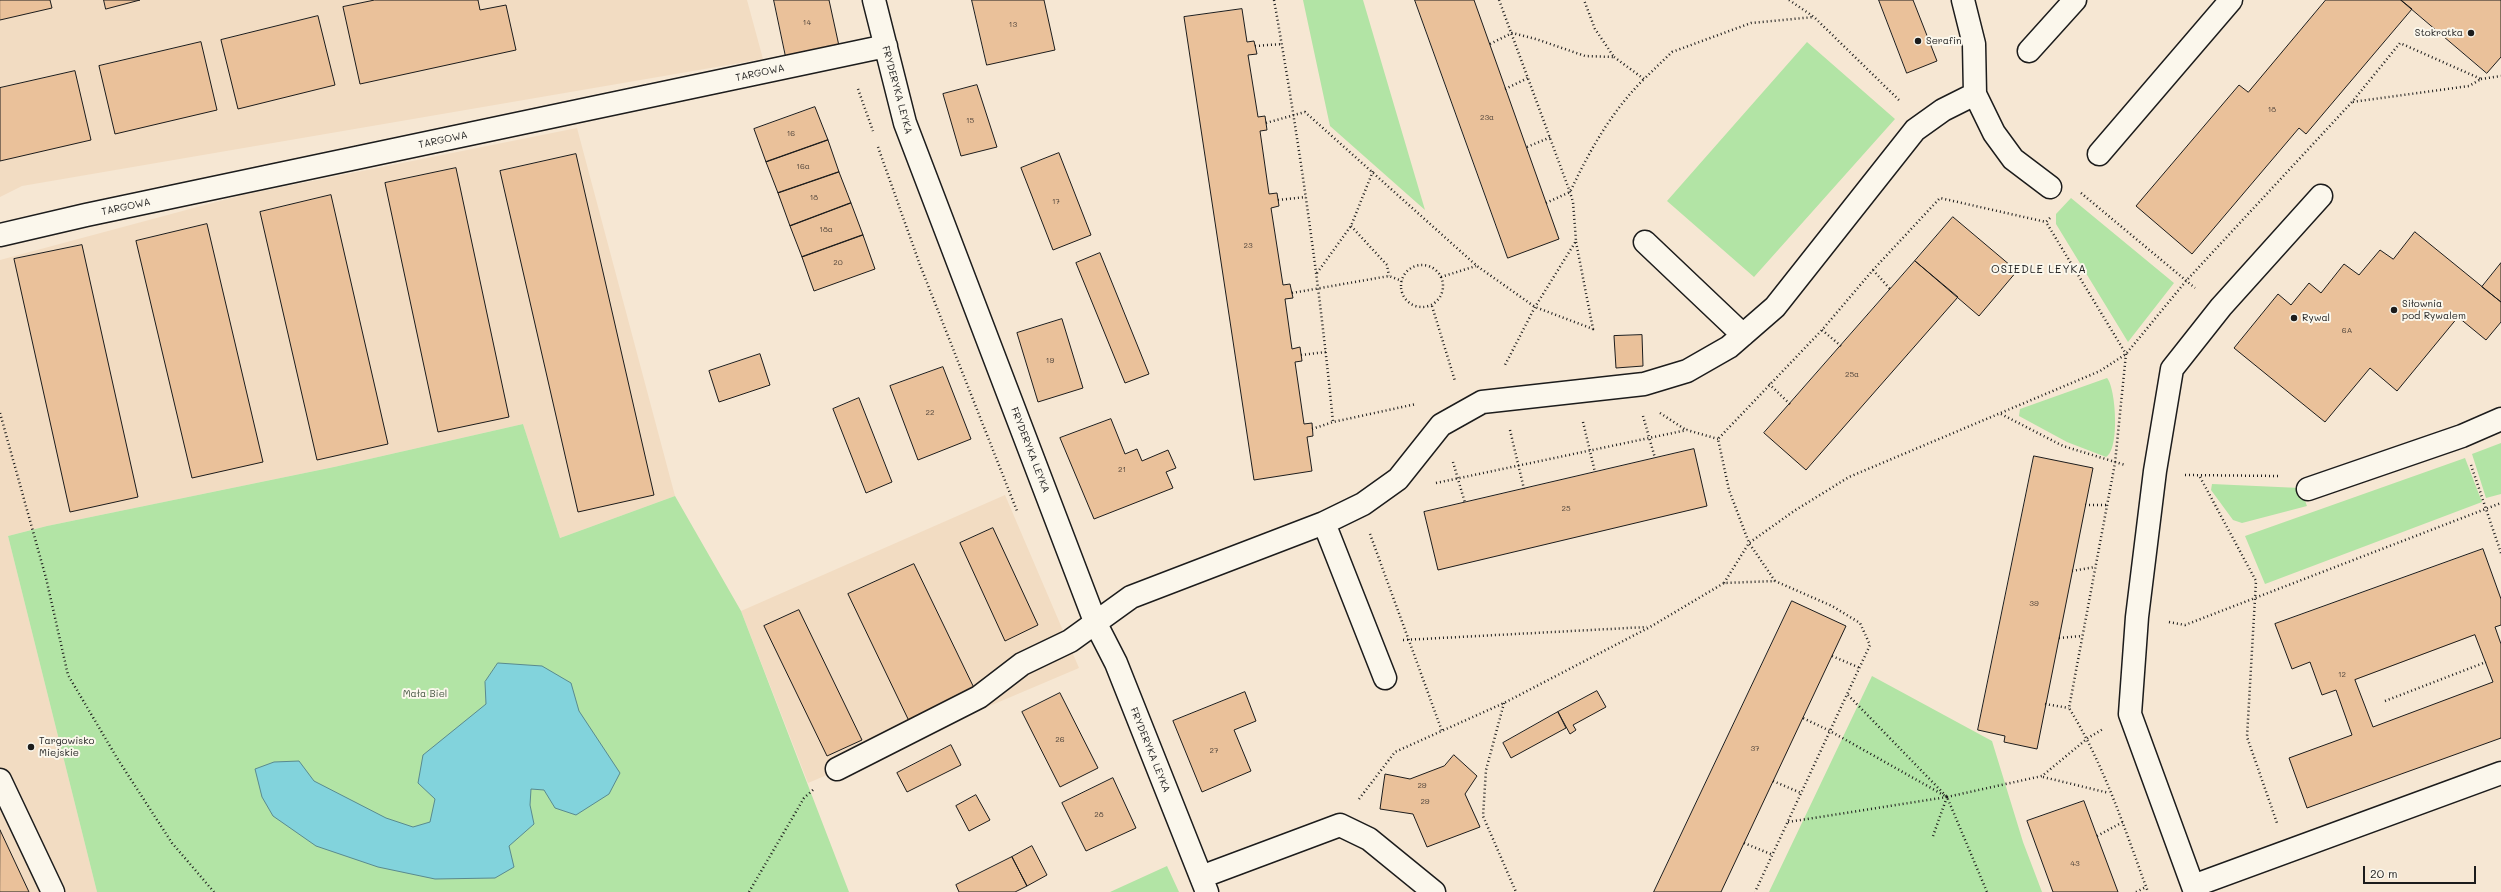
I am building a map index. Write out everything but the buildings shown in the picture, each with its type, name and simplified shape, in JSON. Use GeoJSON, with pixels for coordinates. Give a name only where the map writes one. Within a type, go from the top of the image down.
{"type":"FeatureCollection","features":[{"type":"Feature","properties":{"kind":"street","name":"FRYDERYKA LEYKA"},"geometry":{"type":"LineString","coordinates":[[874,0],[904,123],[1096,624],[1116,663],[1204,885]]}},
{"type":"Feature","properties":{"kind":"street"},"geometry":{"type":"LineString","coordinates":[[1963,0],[1974,44],[1975,94],[1994,133],[2013,159],[2050,187]]}},
{"type":"Feature","properties":{"kind":"street"},"geometry":{"type":"LineString","coordinates":[[2029,51],[2075,0]]}},
{"type":"Feature","properties":{"kind":"street"},"geometry":{"type":"LineString","coordinates":[[2099,154],[2231,0]]}},
{"type":"Feature","properties":{"kind":"street","name":"TARGOWA"},"geometry":{"type":"LineString","coordinates":[[0,235],[86,215],[886,46]]}},
{"type":"Feature","properties":{"kind":"street"},"geometry":{"type":"LineString","coordinates":[[837,769],[979,697],[1022,664],[1070,641],[1096,624],[1131,596],[1324,523],[1363,504],[1398,479],[1441,425],[1482,402],[1644,384],[1687,371],[1729,347],[1775,307],[1916,130],[1943,110],[1975,94]]}},
{"type":"Feature","properties":{"kind":"street"},"geometry":{"type":"LineString","coordinates":[[2321,196],[2221,307],[2172,369],[2155,472],[2137,617],[2130,714],[2194,889],[2287,851],[2501,773]]}},
{"type":"Feature","properties":{"kind":"street"},"geometry":{"type":"LineString","coordinates":[[1646,242],[1743,335]]}},
{"type":"Feature","properties":{"kind":"street"},"geometry":{"type":"LineString","coordinates":[[2308,489],[2462,436],[2501,419]]}},
{"type":"Feature","properties":{"kind":"street"},"geometry":{"type":"LineString","coordinates":[[1324,523],[1385,678]]}},
{"type":"Feature","properties":{"kind":"street"},"geometry":{"type":"LineString","coordinates":[[0,780],[53,892]]}},
{"type":"Feature","properties":{"kind":"street"},"geometry":{"type":"LineString","coordinates":[[1204,885],[1340,825],[1369,839],[1434,892]]}},
{"type":"Feature","properties":{"kind":"path"},"geometry":{"type":"LineString","coordinates":[[1274,0],[1294,114],[1318,274],[1333,422]]}},
{"type":"Feature","properties":{"kind":"path"},"geometry":{"type":"LineString","coordinates":[[1266,123],[1305,112],[1373,171],[1477,266],[1535,307],[1593,329],[1576,241],[1573,202],[1551,137],[1499,0]]}},
{"type":"Feature","properties":{"kind":"path"},"geometry":{"type":"LineString","coordinates":[[1584,0],[1595,29],[1614,57],[1644,79]]}},
{"type":"Feature","properties":{"kind":"path"},"geometry":{"type":"LineString","coordinates":[[1789,0],[1814,17],[1923,124]]}},
{"type":"Feature","properties":{"kind":"path"},"geometry":{"type":"LineString","coordinates":[[1546,203],[1570,192],[1588,153],[1622,100],[1672,52],[1751,23],[1814,17]]}},
{"type":"Feature","properties":{"kind":"path"},"geometry":{"type":"LineString","coordinates":[[1490,44],[1512,33],[1536,39],[1585,56],[1614,57]]}},
{"type":"Feature","properties":{"kind":"path"},"geometry":{"type":"LineString","coordinates":[[1340,825],[1394,752],[1504,703],[1650,627],[1724,583],[1748,543],[1794,511],[1849,477],[2100,371],[2126,354],[2186,281],[2352,102],[2400,43],[2481,79]]}},
{"type":"Feature","properties":{"kind":"path"},"geometry":{"type":"LineString","coordinates":[[1255,46],[1282,44]]}},
{"type":"Feature","properties":{"kind":"path"},"geometry":{"type":"LineString","coordinates":[[2352,102],[2469,86],[2481,79],[2501,76]]}},
{"type":"Feature","properties":{"kind":"path"},"geometry":{"type":"LineString","coordinates":[[1505,89],[1528,78]]}},
{"type":"Feature","properties":{"kind":"path"},"geometry":{"type":"LineString","coordinates":[[1527,147],[1551,137]]}},
{"type":"Feature","properties":{"kind":"path"},"geometry":{"type":"LineString","coordinates":[[1318,274],[1351,226],[1373,171]]}},
{"type":"Feature","properties":{"kind":"path"},"geometry":{"type":"LineString","coordinates":[[2076,189],[2186,281],[2221,307]]}},
{"type":"Feature","properties":{"kind":"path"},"geometry":{"type":"LineString","coordinates":[[1278,200],[1306,197]]}},
{"type":"Feature","properties":{"kind":"path"},"geometry":{"type":"LineString","coordinates":[[1718,440],[1769,384],[1822,330],[1873,270],[1940,198],[2046,222],[2126,354],[2115,463],[2069,708],[2088,738],[2109,793],[2123,822],[2148,892]]}},
{"type":"Feature","properties":{"kind":"path"},"geometry":{"type":"LineString","coordinates":[[2046,222],[2051,216]]}},
{"type":"Feature","properties":{"kind":"path"},"geometry":{"type":"LineString","coordinates":[[1351,226],[1387,265],[1389,276]]}},
{"type":"Feature","properties":{"kind":"path"},"geometry":{"type":"LineString","coordinates":[[1501,374],[1535,307],[1576,241]]}},
{"type":"Feature","properties":{"kind":"path"},"geometry":{"type":"LineString","coordinates":[[1424,265],[1434,269],[1441,277],[1443,287],[1440,298],[1432,306],[1421,308],[1410,305],[1402,296],[1402,281],[1404,274],[1413,267],[1424,265]]}},
{"type":"Feature","properties":{"kind":"path"},"geometry":{"type":"LineString","coordinates":[[1441,277],[1477,266]]}},
{"type":"Feature","properties":{"kind":"path"},"geometry":{"type":"LineString","coordinates":[[1873,270],[1890,289]]}},
{"type":"Feature","properties":{"kind":"path"},"geometry":{"type":"LineString","coordinates":[[1292,293],[1319,287],[1389,276],[1402,281]]}},
{"type":"Feature","properties":{"kind":"path"},"geometry":{"type":"LineString","coordinates":[[1432,306],[1457,388]]}},
{"type":"Feature","properties":{"kind":"path"},"geometry":{"type":"LineString","coordinates":[[1822,330],[1841,346]]}},
{"type":"Feature","properties":{"kind":"path"},"geometry":{"type":"LineString","coordinates":[[1301,355],[1326,352]]}},
{"type":"Feature","properties":{"kind":"path"},"geometry":{"type":"LineString","coordinates":[[1769,384],[1790,404]]}},
{"type":"Feature","properties":{"kind":"path"},"geometry":{"type":"LineString","coordinates":[[1577,391],[1595,472]]}},
{"type":"Feature","properties":{"kind":"path"},"geometry":{"type":"LineString","coordinates":[[1502,399],[1524,489]]}},
{"type":"Feature","properties":{"kind":"path"},"geometry":{"type":"LineString","coordinates":[[1312,429],[1333,422],[1422,403]]}},
{"type":"Feature","properties":{"kind":"path"},"geometry":{"type":"LineString","coordinates":[[1657,410],[1686,430],[1718,440]]}},
{"type":"Feature","properties":{"kind":"path"},"geometry":{"type":"LineString","coordinates":[[0,413],[46,578],[68,675],[117,758],[172,843],[214,892]]}},
{"type":"Feature","properties":{"kind":"path"},"geometry":{"type":"LineString","coordinates":[[2000,414],[2063,446],[2115,463],[2155,472],[2200,477],[2304,476],[2308,489]]}},
{"type":"Feature","properties":{"kind":"path"},"geometry":{"type":"LineString","coordinates":[[1441,425],[1464,503]]}},
{"type":"Feature","properties":{"kind":"path"},"geometry":{"type":"LineString","coordinates":[[1429,485],[1686,430]]}},
{"type":"Feature","properties":{"kind":"path"},"geometry":{"type":"LineString","coordinates":[[2462,436],[2485,509],[2501,553]]}},
{"type":"Feature","properties":{"kind":"path"},"geometry":{"type":"LineString","coordinates":[[1649,438],[1655,458]]}},
{"type":"Feature","properties":{"kind":"path"},"geometry":{"type":"LineString","coordinates":[[1718,440],[1729,490],[1748,543],[1775,581]]}},
{"type":"Feature","properties":{"kind":"path"},"geometry":{"type":"LineString","coordinates":[[2200,477],[2256,582],[2247,737],[2287,851]]}},
{"type":"Feature","properties":{"kind":"path"},"geometry":{"type":"LineString","coordinates":[[2137,617],[2185,625],[2501,502]]}},
{"type":"Feature","properties":{"kind":"path"},"geometry":{"type":"LineString","coordinates":[[2085,505],[2107,505]]}},
{"type":"Feature","properties":{"kind":"path"},"geometry":{"type":"LineString","coordinates":[[1367,527],[1442,731]]}},
{"type":"Feature","properties":{"kind":"path"},"geometry":{"type":"LineString","coordinates":[[2072,570],[2095,566]]}},
{"type":"Feature","properties":{"kind":"path"},"geometry":{"type":"LineString","coordinates":[[1724,583],[1775,581],[1832,606],[1860,623],[1870,646],[1755,892]]}},
{"type":"Feature","properties":{"kind":"path"},"geometry":{"type":"LineString","coordinates":[[1373,648],[1409,639],[1650,627]]}},
{"type":"Feature","properties":{"kind":"path"},"geometry":{"type":"LineString","coordinates":[[2059,638],[2082,636]]}},
{"type":"Feature","properties":{"kind":"path"},"geometry":{"type":"LineString","coordinates":[[1832,656],[1860,668]]}},
{"type":"Feature","properties":{"kind":"path"},"geometry":{"type":"LineString","coordinates":[[2385,701],[2486,662]]}},
{"type":"Feature","properties":{"kind":"path"},"geometry":{"type":"LineString","coordinates":[[1848,695],[1947,797],[1987,892]]}},
{"type":"Feature","properties":{"kind":"path"},"geometry":{"type":"LineString","coordinates":[[1504,703],[1486,770],[1483,816],[1516,892]]}},
{"type":"Feature","properties":{"kind":"path"},"geometry":{"type":"LineString","coordinates":[[2045,704],[2069,708]]}},
{"type":"Feature","properties":{"kind":"path"},"geometry":{"type":"LineString","coordinates":[[2042,776],[2088,738],[2130,714]]}},
{"type":"Feature","properties":{"kind":"path"},"geometry":{"type":"LineString","coordinates":[[1803,718],[1830,731],[1947,797]]}},
{"type":"Feature","properties":{"kind":"path"},"geometry":{"type":"LineString","coordinates":[[749,892],[804,798],[837,769]]}},
{"type":"Feature","properties":{"kind":"path"},"geometry":{"type":"LineString","coordinates":[[1788,822],[1947,797],[2042,776],[2109,793]]}},
{"type":"Feature","properties":{"kind":"path"},"geometry":{"type":"LineString","coordinates":[[1773,781],[1801,793]]}},
{"type":"Feature","properties":{"kind":"path"},"geometry":{"type":"LineString","coordinates":[[1933,836],[1947,797]]}},
{"type":"Feature","properties":{"kind":"path"},"geometry":{"type":"LineString","coordinates":[[2097,836],[2123,822]]}},
{"type":"Feature","properties":{"kind":"path"},"geometry":{"type":"LineString","coordinates":[[1744,843],[1772,855]]}},
{"type":"Feature","properties":{"kind":"path"},"geometry":{"type":"LineString","coordinates":[[2136,892],[2146,887]]}},
{"type":"Feature","properties":{"kind":"shaded area"},"geometry":{"type":"Polygon","coordinates":[[[0,0],[747,0],[763,59],[22,186],[0,197],[0,0]]]}},
{"type":"Feature","properties":{"kind":"shaded area"},"geometry":{"type":"Polygon","coordinates":[[[577,128],[675,496],[560,538],[523,424],[334,467],[47,526],[8,536],[97,892],[0,892],[0,260],[242,195],[577,128]]]}},
{"type":"Feature","properties":{"kind":"shaded area"},"geometry":{"type":"Polygon","coordinates":[[[1005,495],[1079,668],[808,783],[741,611],[1005,495]]]}},
{"type":"Feature","properties":{"kind":"green space"},"geometry":{"type":"Polygon","coordinates":[[[1303,0],[1363,0],[1425,210],[1330,126],[1303,0]]]}},
{"type":"Feature","properties":{"kind":"green space"},"geometry":{"type":"Polygon","coordinates":[[[1807,42],[1895,119],[1754,277],[1667,201],[1807,42]]]}},
{"type":"Feature","properties":{"kind":"green space"},"geometry":{"type":"Polygon","coordinates":[[[2071,198],[2174,283],[2128,342],[2056,224],[2056,214],[2071,198]]]}},
{"type":"Feature","properties":{"kind":"green space"},"geometry":{"type":"Polygon","coordinates":[[[2107,378],[2113,394],[2115,432],[2110,452],[2106,457],[2067,442],[2019,416],[2020,409],[2107,378]]]}},
{"type":"Feature","properties":{"kind":"green space","name":"Mała Biel"},"geometry":{"type":"Polygon","coordinates":[[[523,424],[560,538],[675,496],[741,611],[849,892],[97,892],[8,536],[47,526],[334,467],[523,424]]]}},
{"type":"Feature","properties":{"kind":"green space"},"geometry":{"type":"Polygon","coordinates":[[[2501,443],[2501,494],[2486,498],[2472,454],[2501,443]]]}},
{"type":"Feature","properties":{"kind":"green space"},"geometry":{"type":"Polygon","coordinates":[[[2465,458],[2482,502],[2265,584],[2245,536],[2465,458]]]}},
{"type":"Feature","properties":{"kind":"green space"},"geometry":{"type":"Polygon","coordinates":[[[2212,484],[2300,488],[2307,506],[2242,523],[2233,520],[2211,490],[2212,484]]]}},
{"type":"Feature","properties":{"kind":"green space"},"geometry":{"type":"Polygon","coordinates":[[[1872,676],[1992,741],[2023,842],[2042,892],[1769,892],[1872,676]]]}},
{"type":"Feature","properties":{"kind":"green space"},"geometry":{"type":"Polygon","coordinates":[[[1167,866],[1179,892],[1110,892],[1167,866]]]}},
{"type":"Feature","properties":{"kind":"water"},"geometry":{"type":"Polygon","coordinates":[[[498,663],[542,666],[571,683],[579,711],[620,773],[609,794],[576,815],[555,808],[544,790],[531,789],[530,805],[534,824],[509,846],[514,867],[495,878],[435,879],[378,867],[316,846],[273,816],[262,797],[255,769],[274,762],[299,761],[314,781],[386,818],[413,827],[430,822],[435,799],[418,783],[423,755],[486,704],[485,682],[498,663]]]}},
{"type":"Feature","properties":{"kind":"place","name":"Stokrotka"},"geometry":{"type":"Point","coordinates":[2471,33]}},
{"type":"Feature","properties":{"kind":"place","name":"Serafin"},"geometry":{"type":"Point","coordinates":[1918,41]}},
{"type":"Feature","properties":{"kind":"place","name":"Siłownia pod Rywalem"},"geometry":{"type":"Point","coordinates":[2394,310]}},
{"type":"Feature","properties":{"kind":"place","name":"Rywal"},"geometry":{"type":"Point","coordinates":[2294,318]}},
{"type":"Feature","properties":{"kind":"place","name":"Targowisko Miejskie"},"geometry":{"type":"Point","coordinates":[31,747]}},
{"type":"Feature","properties":{"kind":"district","name":"OSIEDLE LEYKA"},"geometry":{"type":"Point","coordinates":[2039,270]}}]}
